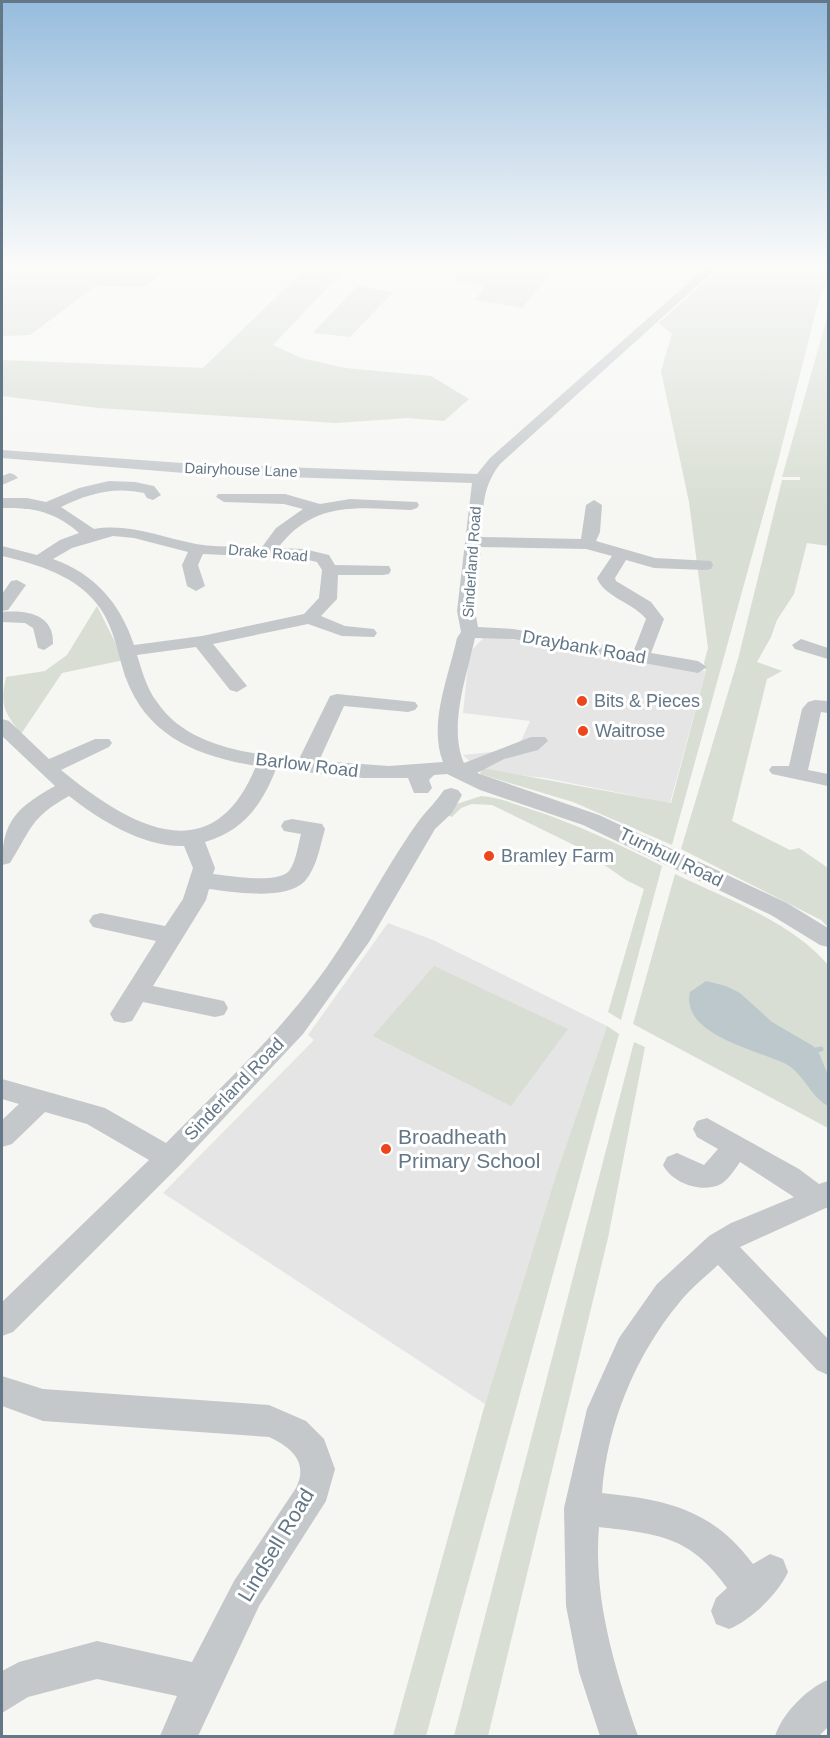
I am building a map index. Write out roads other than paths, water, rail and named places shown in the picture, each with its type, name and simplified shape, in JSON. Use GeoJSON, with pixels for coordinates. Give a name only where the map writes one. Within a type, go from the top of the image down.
{"type":"FeatureCollection","features":[{"type":"Feature","properties":{"kind":"street"},"geometry":{"type":"LineString","coordinates":[[481,479],[502,454],[620,349]]}},
{"type":"Feature","properties":{"kind":"street","name":"Dairyhouse Lane"},"geometry":{"type":"LineString","coordinates":[[2,454],[191,468],[481,479]]}},
{"type":"Feature","properties":{"kind":"street","name":"Sinderland Road"},"geometry":{"type":"LineString","coordinates":[[447,750],[449,718],[466,639],[470,632],[466,611],[481,479]]}},
{"type":"Feature","properties":{"kind":"street"},"geometry":{"type":"LineString","coordinates":[[48,507],[76,493],[102,485],[135,486],[149,489],[153,495]]}},
{"type":"Feature","properties":{"kind":"street"},"geometry":{"type":"LineString","coordinates":[[224,497],[285,500],[314,507],[328,504],[391,510],[411,505]]}},
{"type":"Feature","properties":{"kind":"street"},"geometry":{"type":"LineString","coordinates":[[2,503],[48,507],[65,513],[90,535]]}},
{"type":"Feature","properties":{"kind":"street"},"geometry":{"type":"LineString","coordinates":[[587,544],[592,532],[594,505]]}},
{"type":"Feature","properties":{"kind":"street"},"geometry":{"type":"LineString","coordinates":[[268,550],[274,539],[314,507]]}},
{"type":"Feature","properties":{"kind":"street","name":"Drake Road"},"geometry":{"type":"LineString","coordinates":[[40,560],[66,544],[90,535],[113,531],[134,533],[197,549],[268,550],[304,554],[323,559],[330,570],[328,599],[309,618]]}},
{"type":"Feature","properties":{"kind":"street"},"geometry":{"type":"LineString","coordinates":[[473,542],[587,544],[668,565],[705,565]]}},
{"type":"Feature","properties":{"kind":"street"},"geometry":{"type":"LineString","coordinates":[[196,586],[190,565],[197,549]]}},
{"type":"Feature","properties":{"kind":"street","name":"Barlow Road"},"geometry":{"type":"LineString","coordinates":[[2,552],[40,560],[72,574],[93,588],[111,610],[149,706],[177,732],[212,749],[268,764],[426,779]]}},
{"type":"Feature","properties":{"kind":"street"},"geometry":{"type":"LineString","coordinates":[[630,557],[608,573],[606,578],[608,584],[645,606],[655,619],[640,657]]}},
{"type":"Feature","properties":{"kind":"street"},"geometry":{"type":"LineString","coordinates":[[330,570],[382,570]]}},
{"type":"Feature","properties":{"kind":"street"},"geometry":{"type":"LineString","coordinates":[[2,606],[16,585]]}},
{"type":"Feature","properties":{"kind":"street"},"geometry":{"type":"LineString","coordinates":[[2,617],[14,616],[37,622],[43,628],[44,644]]}},
{"type":"Feature","properties":{"kind":"street"},"geometry":{"type":"LineString","coordinates":[[127,651],[202,640],[309,618],[342,631],[368,633]]}},
{"type":"Feature","properties":{"kind":"street","name":"Draybank Road"},"geometry":{"type":"LineString","coordinates":[[470,632],[513,634],[698,668]]}},
{"type":"Feature","properties":{"kind":"street"},"geometry":{"type":"LineString","coordinates":[[202,640],[206,653],[231,672],[237,686]]}},
{"type":"Feature","properties":{"kind":"street"},"geometry":{"type":"LineString","coordinates":[[801,645],[828,654]]}},
{"type":"Feature","properties":{"kind":"street"},"geometry":{"type":"LineString","coordinates":[[306,766],[337,700],[408,706]]}},
{"type":"Feature","properties":{"kind":"street"},"geometry":{"type":"LineString","coordinates":[[828,707],[815,706],[812,709],[788,772],[828,780]]}},
{"type":"Feature","properties":{"kind":"street"},"geometry":{"type":"LineString","coordinates":[[2,725],[69,787],[109,813],[153,834],[174,839],[192,837],[225,826],[243,812],[268,764]]}},
{"type":"Feature","properties":{"kind":"street"},"geometry":{"type":"LineString","coordinates":[[426,779],[433,795],[497,755],[531,746],[538,741]]}},
{"type":"Feature","properties":{"kind":"street"},"geometry":{"type":"LineString","coordinates":[[47,768],[102,743]]}},
{"type":"Feature","properties":{"kind":"street"},"geometry":{"type":"LineString","coordinates":[[428,825],[426,779],[447,750]]}},
{"type":"Feature","properties":{"kind":"street"},"geometry":{"type":"LineString","coordinates":[[447,750],[457,781]]}},
{"type":"Feature","properties":{"kind":"street"},"geometry":{"type":"LineString","coordinates":[[426,779],[457,781]]}},
{"type":"Feature","properties":{"kind":"street","name":"Sinderland Road"},"geometry":{"type":"LineString","coordinates":[[2,1322],[168,1158],[269,1054],[322,992],[361,936],[428,825],[448,802],[457,781]]}},
{"type":"Feature","properties":{"kind":"street","name":"Turnbull Road"},"geometry":{"type":"LineString","coordinates":[[457,781],[480,789],[505,791],[561,809],[633,837],[788,913],[828,939]]}},
{"type":"Feature","properties":{"kind":"street"},"geometry":{"type":"LineString","coordinates":[[2,858],[24,817],[37,805],[69,787]]}},
{"type":"Feature","properties":{"kind":"street"},"geometry":{"type":"LineString","coordinates":[[200,881],[267,886],[285,884],[295,879],[303,866],[314,829],[292,826]]}},
{"type":"Feature","properties":{"kind":"street"},"geometry":{"type":"LineString","coordinates":[[123,1014],[194,900],[204,868],[192,837]]}},
{"type":"Feature","properties":{"kind":"street"},"geometry":{"type":"LineString","coordinates":[[101,921],[171,936]]}},
{"type":"Feature","properties":{"kind":"street"},"geometry":{"type":"LineString","coordinates":[[137,992],[215,1008]]}},
{"type":"Feature","properties":{"kind":"street"},"geometry":{"type":"LineString","coordinates":[[2,1089],[95,1116],[168,1158]]}},
{"type":"Feature","properties":{"kind":"street"},"geometry":{"type":"LineString","coordinates":[[2,1136],[40,1101]]}},
{"type":"Feature","properties":{"kind":"street"},"geometry":{"type":"LineString","coordinates":[[707,1129],[823,1196]]}},
{"type":"Feature","properties":{"kind":"street"},"geometry":{"type":"LineString","coordinates":[[677,1165],[698,1178],[706,1178],[713,1174],[737,1146]]}},
{"type":"Feature","properties":{"kind":"street"},"geometry":{"type":"LineString","coordinates":[[619,1737],[591,1656],[582,1590],[581,1508],[595,1432],[611,1386],[634,1338],[654,1309],[686,1274],[719,1245],[742,1230],[786,1214],[823,1196]]}},
{"type":"Feature","properties":{"kind":"street"},"geometry":{"type":"LineString","coordinates":[[719,1245],[828,1360]]}},
{"type":"Feature","properties":{"kind":"street","name":"Lindsell Road"},"geometry":{"type":"LineString","coordinates":[[2,1391],[44,1405],[269,1421],[291,1429],[310,1443],[318,1470],[311,1493],[296,1519],[252,1581],[202,1683],[179,1737]]}},
{"type":"Feature","properties":{"kind":"street"},"geometry":{"type":"LineString","coordinates":[[581,1508],[671,1523],[691,1530],[710,1541],[750,1591]]}},
{"type":"Feature","properties":{"kind":"street"},"geometry":{"type":"LineString","coordinates":[[2,1694],[19,1681],[97,1660],[202,1683]]}},
{"type":"Feature","properties":{"kind":"street"},"geometry":{"type":"LineString","coordinates":[[794,1737],[828,1699]]}},
{"type":"Feature","properties":{"kind":"waterway"},"geometry":{"type":"LineString","coordinates":[[816,1050],[821,1049]]}},
{"type":"Feature","properties":{"kind":"place","name":"Bits & Pieces"},"geometry":{"type":"Point","coordinates":[582,701]}},
{"type":"Feature","properties":{"kind":"place","name":"Waitrose"},"geometry":{"type":"Point","coordinates":[583,731]}},
{"type":"Feature","properties":{"kind":"place","name":"Bramley Farm"},"geometry":{"type":"Point","coordinates":[489,856]}},
{"type":"Feature","properties":{"kind":"place","name":"Broadheath Primary School"},"geometry":{"type":"Point","coordinates":[386,1149]}}]}
